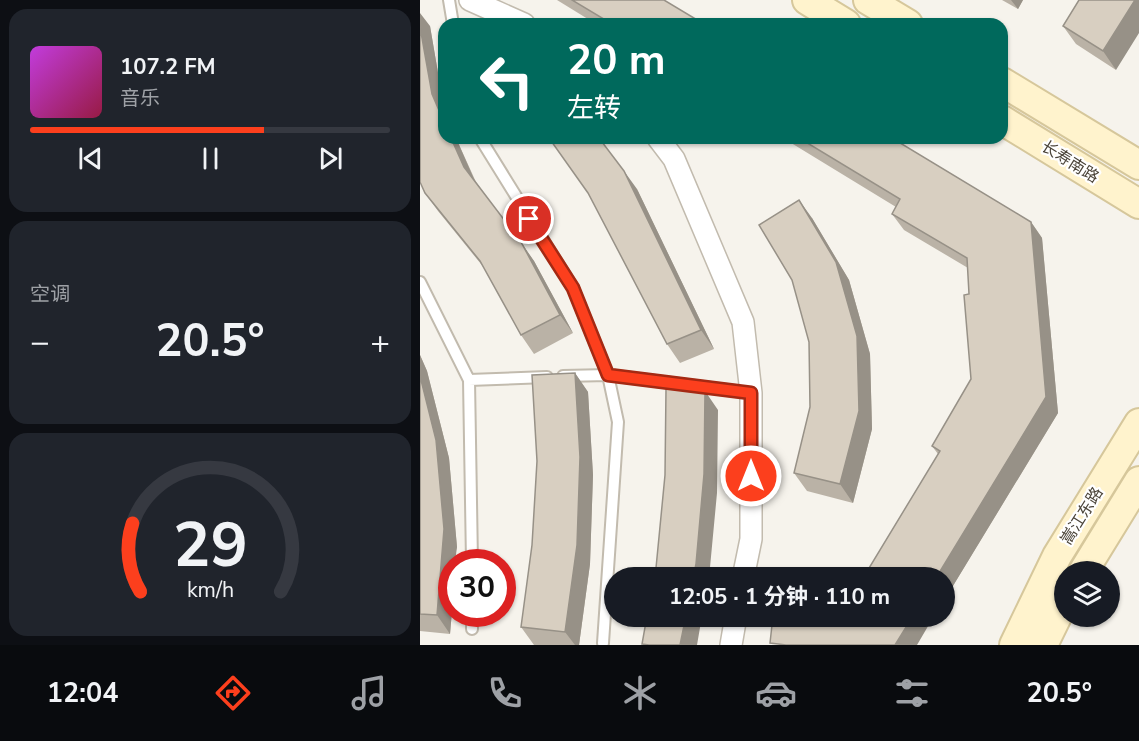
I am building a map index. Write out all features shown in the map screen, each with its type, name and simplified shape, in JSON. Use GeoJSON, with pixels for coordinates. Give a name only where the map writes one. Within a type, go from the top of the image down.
{"type":"FeatureCollection","features":[{"type":"Feature","properties":{"kind":"main road"},"geometry":{"type":"LineString","coordinates":[[807,0],[836,18]]}},
{"type":"Feature","properties":{"kind":"main road"},"geometry":{"type":"LineString","coordinates":[[868,0],[898,18]]}},
{"type":"Feature","properties":{"kind":"main road","name":"长寿南路"},"geometry":{"type":"LineString","coordinates":[[1008,86],[1139,165]]}},
{"type":"Feature","properties":{"kind":"main road","name":"长寿南路"},"geometry":{"type":"LineString","coordinates":[[1008,124],[1139,204]]}},
{"type":"Feature","properties":{"kind":"main road","name":"嵩江东路"},"geometry":{"type":"LineString","coordinates":[[1014,645],[1057,556],[1139,423]]}},
{"type":"Feature","properties":{"kind":"main road","name":"嵩江东路"},"geometry":{"type":"LineString","coordinates":[[1090,561],[1139,481]]}},
{"type":"Feature","properties":{"kind":"main road"},"geometry":{"type":"LineString","coordinates":[[1043,645],[1054,622]]}},
{"type":"Feature","properties":{"kind":"street"},"geometry":{"type":"LineString","coordinates":[[470,0],[510,18]]}},
{"type":"Feature","properties":{"kind":"street"},"geometry":{"type":"LineString","coordinates":[[663,144],[674,159],[743,322],[751,393],[751,539],[745,567]]}},
{"type":"Feature","properties":{"kind":"street"},"geometry":{"type":"LineString","coordinates":[[731,645],[734,627]]}},
{"type":"Feature","properties":{"kind":"lane"},"geometry":{"type":"LineString","coordinates":[[448,0],[452,18]]}},
{"type":"Feature","properties":{"kind":"lane"},"geometry":{"type":"LineString","coordinates":[[484,144],[573,288],[608,375],[618,422],[603,643]]}},
{"type":"Feature","properties":{"kind":"lane"},"geometry":{"type":"LineString","coordinates":[[420,282],[469,380],[472,549]]}},
{"type":"Feature","properties":{"kind":"lane"},"geometry":{"type":"LineString","coordinates":[[469,380],[608,375],[751,393]]}},
{"type":"Feature","properties":{"kind":"building"},"geometry":{"type":"Polygon","coordinates":[[[572,0],[664,0],[694,18],[602,18],[572,0]]]}},
{"type":"Feature","properties":{"kind":"building"},"geometry":{"type":"Polygon","coordinates":[[[1079,0],[1135,0],[1103,51],[1063,26],[1079,0]]]}},
{"type":"Feature","properties":{"kind":"building"},"geometry":{"type":"Polygon","coordinates":[[[420,27],[432,94],[438,108],[438,144],[454,144],[464,167],[521,242],[560,315],[521,335],[480,261],[425,193],[420,182],[420,27]]]}},
{"type":"Feature","properties":{"kind":"building"},"geometry":{"type":"Polygon","coordinates":[[[553,144],[604,144],[624,171],[701,330],[667,344],[588,193],[553,144]]]}},
{"type":"Feature","properties":{"kind":"building"},"geometry":{"type":"Polygon","coordinates":[[[809,144],[902,144],[1031,222],[1046,397],[943,567],[870,567],[940,451],[932,446],[971,379],[964,295],[969,294],[967,258],[892,214],[900,199],[809,144]]]}},
{"type":"Feature","properties":{"kind":"building"},"geometry":{"type":"Polygon","coordinates":[[[799,200],[836,262],[857,336],[859,411],[840,484],[794,473],[810,407],[809,342],[792,280],[759,225],[799,200]]]}},
{"type":"Feature","properties":{"kind":"building"},"geometry":{"type":"Polygon","coordinates":[[[575,373],[580,457],[577,545],[565,632],[521,627],[532,545],[537,461],[532,375],[575,373]]]}},
{"type":"Feature","properties":{"kind":"building"},"geometry":{"type":"Polygon","coordinates":[[[420,376],[436,440],[444,529],[442,549],[438,549],[437,615],[420,614],[420,376]]]}},
{"type":"Feature","properties":{"kind":"building"},"geometry":{"type":"Polygon","coordinates":[[[666,389],[705,391],[704,474],[695,567],[656,567],[665,475],[666,389]]]}},
{"type":"Feature","properties":{"kind":"building"},"geometry":{"type":"Polygon","coordinates":[[[645,627],[684,627],[680,645],[642,644],[645,627]]]}},
{"type":"Feature","properties":{"kind":"building"},"geometry":{"type":"Polygon","coordinates":[[[772,627],[906,627],[895,645],[770,643],[772,627]]]}},
{"type":"Feature","properties":{"kind":"route"},"geometry":{"type":"LineString","coordinates":[[529,219],[573,288],[608,375],[751,393],[751,476]]}}]}
